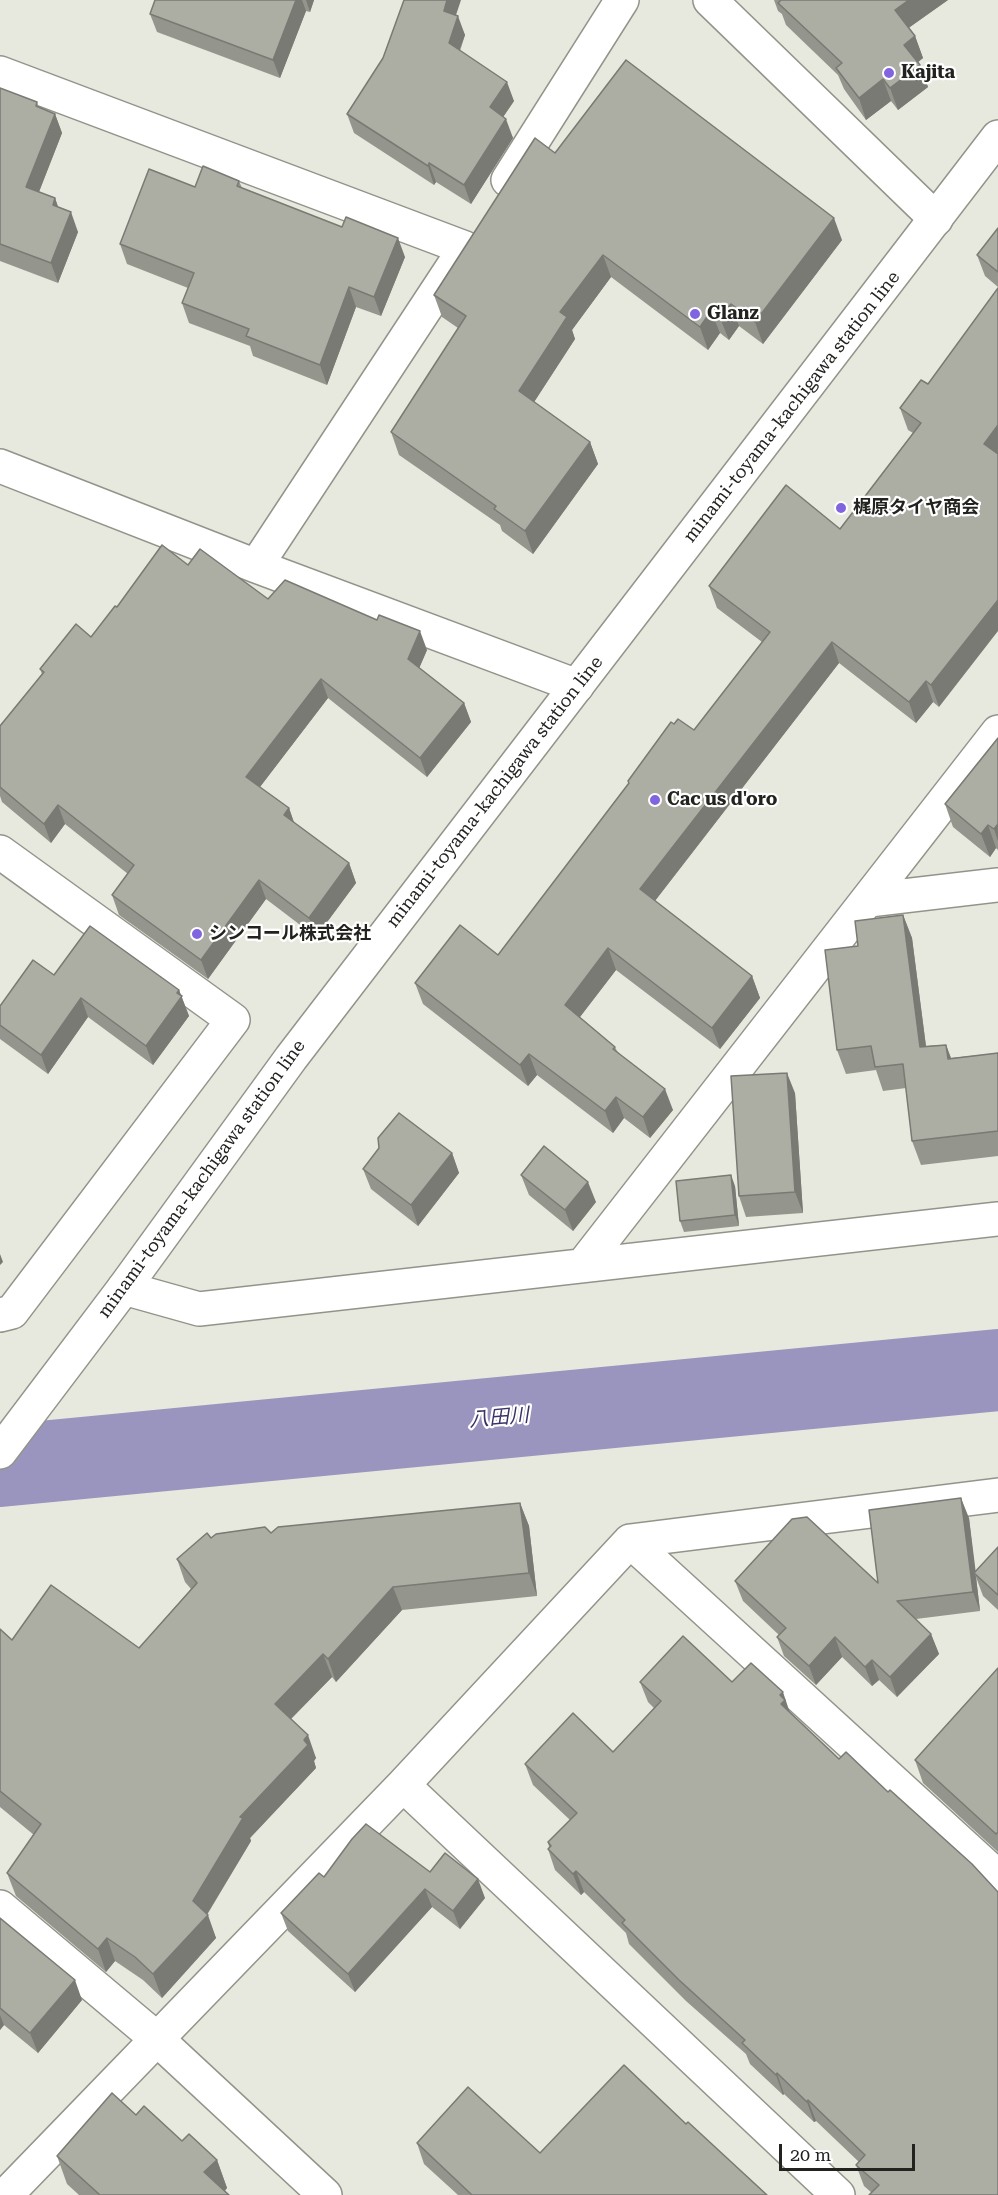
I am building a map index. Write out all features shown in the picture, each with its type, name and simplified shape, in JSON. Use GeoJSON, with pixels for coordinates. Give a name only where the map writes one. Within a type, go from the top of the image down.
{"type":"FeatureCollection","features":[{"type":"Feature","properties":{"kind":"street"},"geometry":{"type":"LineString","coordinates":[[256,566],[487,214],[622,0]]}},
{"type":"Feature","properties":{"kind":"street"},"geometry":{"type":"LineString","coordinates":[[710,0],[936,219]]}},
{"type":"Feature","properties":{"kind":"street"},"geometry":{"type":"LineString","coordinates":[[0,73],[465,248]]}},
{"type":"Feature","properties":{"kind":"street","name":"minami-toyama-kachigawa station line"},"geometry":{"type":"LineString","coordinates":[[0,1452],[124,1288],[291,1058],[998,137]]}},
{"type":"Feature","properties":{"kind":"street"},"geometry":{"type":"LineString","coordinates":[[0,466],[256,566],[577,686]]}},
{"type":"Feature","properties":{"kind":"street"},"geometry":{"type":"LineString","coordinates":[[583,1265],[998,732]]}},
{"type":"Feature","properties":{"kind":"street"},"geometry":{"type":"LineString","coordinates":[[0,852],[233,1020],[12,1312],[0,1315]]}},
{"type":"Feature","properties":{"kind":"street"},"geometry":{"type":"LineString","coordinates":[[869,900],[998,885]]}},
{"type":"Feature","properties":{"kind":"street"},"geometry":{"type":"LineString","coordinates":[[124,1288],[199,1309],[998,1219]]}},
{"type":"Feature","properties":{"kind":"street"},"geometry":{"type":"LineString","coordinates":[[6,2195],[403,1785],[630,1541],[998,1495]]}},
{"type":"Feature","properties":{"kind":"street"},"geometry":{"type":"LineString","coordinates":[[630,1541],[998,1877]]}},
{"type":"Feature","properties":{"kind":"street"},"geometry":{"type":"LineString","coordinates":[[403,1785],[838,2195]]}},
{"type":"Feature","properties":{"kind":"street"},"geometry":{"type":"LineString","coordinates":[[0,1906],[157,2039],[324,2195]]}},
{"type":"Feature","properties":{"kind":"building"},"geometry":{"type":"Polygon","coordinates":[[[155,0],[296,0],[273,60],[150,14],[155,0]]]}},
{"type":"Feature","properties":{"kind":"building"},"geometry":{"type":"Polygon","coordinates":[[[404,0],[447,0],[444,11],[458,16],[449,43],[507,82],[490,107],[506,119],[464,185],[429,163],[428,166],[347,114],[383,58],[404,0]]]}},
{"type":"Feature","properties":{"kind":"building"},"geometry":{"type":"Polygon","coordinates":[[[781,0],[909,0],[895,10],[915,36],[904,45],[920,65],[890,88],[883,79],[859,98],[836,68],[842,63],[778,3],[781,0]]]}},
{"type":"Feature","properties":{"kind":"building"},"geometry":{"type":"Polygon","coordinates":[[[626,60],[834,218],[755,322],[731,304],[720,318],[711,311],[700,327],[603,255],[560,312],[567,317],[519,391],[590,442],[525,531],[494,509],[496,506],[391,432],[466,316],[434,295],[535,138],[555,153],[626,60]]]}},
{"type":"Feature","properties":{"kind":"building"},"geometry":{"type":"Polygon","coordinates":[[[0,88],[37,102],[36,106],[55,114],[26,187],[55,198],[53,205],[71,212],[51,263],[0,244],[0,88]]]}},
{"type":"Feature","properties":{"kind":"building"},"geometry":{"type":"Polygon","coordinates":[[[203,166],[239,181],[237,186],[342,227],[346,217],[398,238],[374,297],[349,287],[320,365],[246,336],[249,329],[182,303],[194,273],[120,244],[149,169],[195,187],[203,166]]]}},
{"type":"Feature","properties":{"kind":"building"},"geometry":{"type":"Polygon","coordinates":[[[998,228],[998,272],[977,255],[998,228]]]}},
{"type":"Feature","properties":{"kind":"building"},"geometry":{"type":"Polygon","coordinates":[[[998,288],[998,425],[984,444],[998,454],[998,600],[931,685],[926,681],[909,702],[832,642],[640,889],[752,976],[712,1028],[608,948],[565,1005],[615,1047],[613,1049],[665,1089],[643,1117],[616,1097],[605,1111],[529,1054],[520,1065],[415,983],[460,925],[498,955],[629,783],[628,781],[671,722],[674,724],[678,719],[694,730],[770,632],[709,586],[786,485],[840,529],[921,423],[900,408],[921,380],[928,384],[998,288]]]}},
{"type":"Feature","properties":{"kind":"building"},"geometry":{"type":"Polygon","coordinates":[[[162,545],[188,565],[200,549],[268,599],[285,580],[377,620],[379,615],[420,631],[408,659],[464,703],[420,758],[321,679],[246,777],[289,808],[284,815],[349,863],[309,918],[259,880],[201,960],[112,895],[134,865],[58,805],[44,824],[0,787],[0,726],[44,672],[40,669],[76,624],[91,637],[115,606],[117,607],[162,545]]]}},
{"type":"Feature","properties":{"kind":"building"},"geometry":{"type":"Polygon","coordinates":[[[998,738],[998,824],[994,829],[988,825],[981,834],[945,804],[998,738]]]}},
{"type":"Feature","properties":{"kind":"building"},"geometry":{"type":"Polygon","coordinates":[[[903,915],[920,1047],[946,1045],[948,1059],[998,1053],[998,1131],[912,1141],[903,1064],[875,1067],[871,1046],[837,1050],[825,950],[858,946],[855,921],[903,915]]]}},
{"type":"Feature","properties":{"kind":"building"},"geometry":{"type":"Polygon","coordinates":[[[90,926],[179,990],[177,993],[182,996],[146,1046],[81,998],[41,1055],[0,1025],[0,1006],[33,960],[54,975],[90,926]]]}},
{"type":"Feature","properties":{"kind":"building"},"geometry":{"type":"Polygon","coordinates":[[[787,1073],[795,1192],[739,1196],[731,1076],[787,1073]]]}},
{"type":"Feature","properties":{"kind":"building"},"geometry":{"type":"Polygon","coordinates":[[[399,1113],[452,1153],[411,1205],[363,1169],[379,1148],[378,1138],[399,1113]]]}},
{"type":"Feature","properties":{"kind":"building"},"geometry":{"type":"Polygon","coordinates":[[[544,1146],[588,1182],[565,1210],[521,1175],[544,1146]]]}},
{"type":"Feature","properties":{"kind":"building"},"geometry":{"type":"Polygon","coordinates":[[[731,1175],[735,1215],[680,1221],[676,1181],[731,1175]]]}},
{"type":"Feature","properties":{"kind":"building"},"geometry":{"type":"Polygon","coordinates":[[[961,1498],[973,1592],[897,1601],[931,1634],[890,1677],[872,1660],[865,1667],[835,1637],[809,1666],[777,1637],[786,1628],[735,1581],[792,1519],[807,1517],[878,1583],[869,1510],[961,1498]]]}},
{"type":"Feature","properties":{"kind":"building"},"geometry":{"type":"Polygon","coordinates":[[[520,1503],[529,1573],[393,1587],[328,1659],[323,1654],[275,1704],[308,1735],[304,1740],[308,1745],[240,1817],[243,1818],[193,1901],[208,1915],[153,1974],[135,1957],[107,1938],[98,1949],[7,1873],[41,1824],[0,1791],[0,1629],[12,1640],[51,1585],[139,1648],[197,1583],[177,1559],[207,1533],[211,1538],[216,1534],[265,1527],[271,1533],[278,1527],[520,1503]]]}},
{"type":"Feature","properties":{"kind":"building"},"geometry":{"type":"Polygon","coordinates":[[[998,1547],[998,1595],[974,1573],[998,1547]]]}},
{"type":"Feature","properties":{"kind":"building"},"geometry":{"type":"Polygon","coordinates":[[[683,1636],[732,1682],[751,1663],[783,1692],[780,1695],[785,1700],[781,1704],[839,1759],[846,1752],[888,1792],[890,1790],[972,1864],[998,1892],[998,2195],[869,2195],[879,2185],[856,2165],[865,2155],[808,2100],[807,2102],[742,2043],[745,2040],[679,1980],[622,1923],[625,1920],[576,1871],[573,1874],[548,1849],[551,1846],[548,1842],[577,1813],[525,1764],[573,1713],[613,1752],[661,1701],[640,1682],[683,1636]]]}},
{"type":"Feature","properties":{"kind":"building"},"geometry":{"type":"Polygon","coordinates":[[[998,1668],[998,1832],[996,1834],[915,1760],[998,1668]]]}},
{"type":"Feature","properties":{"kind":"building"},"geometry":{"type":"Polygon","coordinates":[[[366,1824],[430,1872],[445,1853],[478,1879],[453,1911],[425,1889],[348,1974],[281,1913],[319,1873],[324,1877],[366,1824]]]}},
{"type":"Feature","properties":{"kind":"building"},"geometry":{"type":"Polygon","coordinates":[[[0,1918],[75,1980],[30,2033],[0,2008],[0,1918]]]}},
{"type":"Feature","properties":{"kind":"building"},"geometry":{"type":"Polygon","coordinates":[[[624,2065],[686,2124],[688,2122],[767,2195],[472,2195],[417,2143],[468,2087],[540,2153],[624,2065]]]}},
{"type":"Feature","properties":{"kind":"building"},"geometry":{"type":"Polygon","coordinates":[[[112,2093],[136,2115],[144,2106],[182,2141],[189,2134],[217,2160],[204,2172],[229,2195],[100,2195],[57,2156],[112,2093]]]}},
{"type":"Feature","properties":{"kind":"waterway","name":"八田川"},"geometry":{"type":"LineString","coordinates":[[0,1466],[998,1370]]}},
{"type":"Feature","properties":{"kind":"place","name":"Kajita"},"geometry":{"type":"Point","coordinates":[889,73]}},
{"type":"Feature","properties":{"kind":"place","name":"Glanz"},"geometry":{"type":"Point","coordinates":[695,314]}},
{"type":"Feature","properties":{"kind":"place","name":"梶原タイヤ商会"},"geometry":{"type":"Point","coordinates":[841,508]}},
{"type":"Feature","properties":{"kind":"place","name":"Cac us d'oro"},"geometry":{"type":"Point","coordinates":[655,800]}},
{"type":"Feature","properties":{"kind":"place","name":"シンコール株式会社"},"geometry":{"type":"Point","coordinates":[197,934]}}]}
